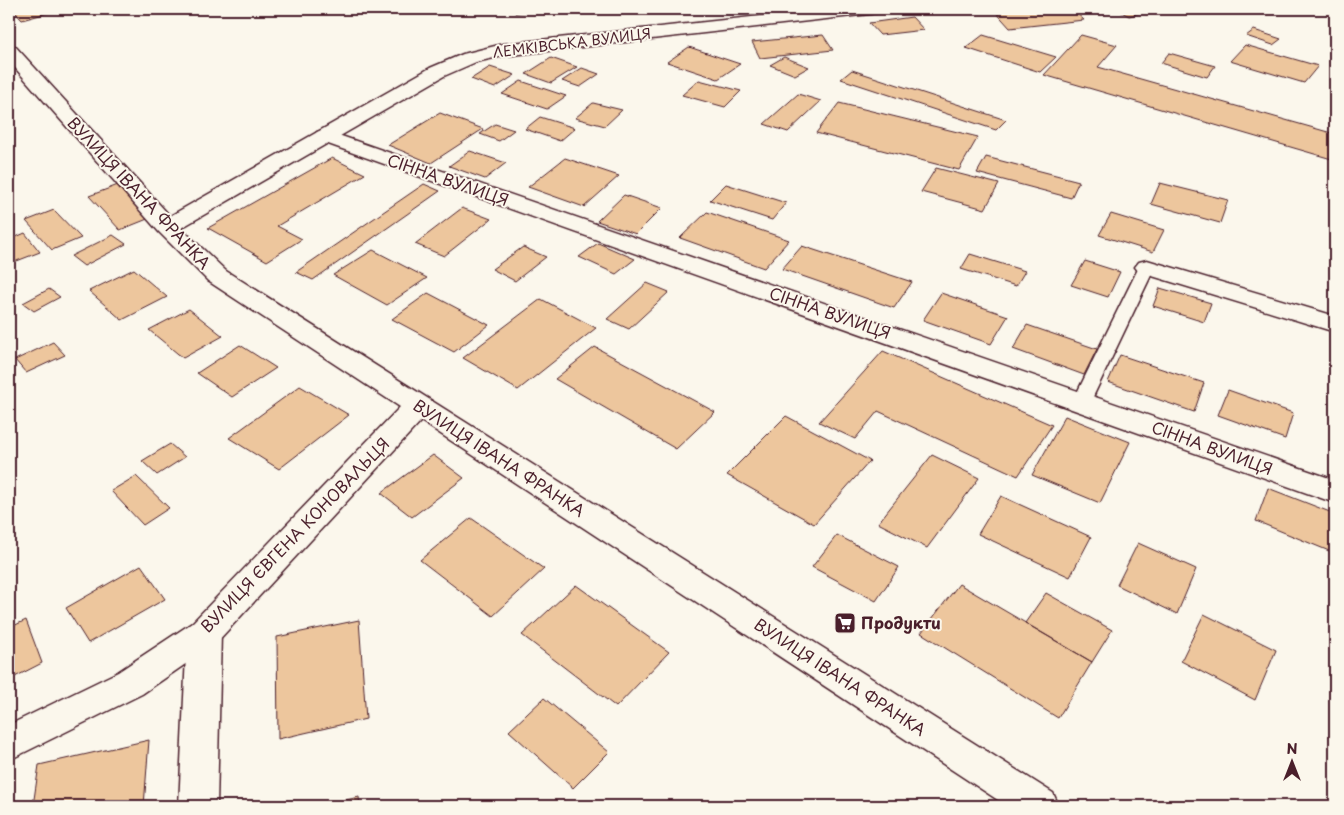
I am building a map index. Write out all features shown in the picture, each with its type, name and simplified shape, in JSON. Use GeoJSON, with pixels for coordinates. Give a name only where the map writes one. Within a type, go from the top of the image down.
{"type":"FeatureCollection","features":[{"type":"Feature","properties":{"kind":"main road","name":"ЛЕМКІВСЬКА ВУЛИЦЯ"},"geometry":{"type":"LineString","coordinates":[[167,227],[437,72],[470,58],[495,52],[870,9]]}},
{"type":"Feature","properties":{"kind":"main road","name":"ВУЛИЦЯ ІВАНА ФРАНКА"},"geometry":{"type":"LineString","coordinates":[[9,50],[167,227],[217,276],[1040,806]]}},
{"type":"Feature","properties":{"kind":"main road","name":"СІННА ВУЛИЦЯ"},"geometry":{"type":"LineString","coordinates":[[324,136],[1335,492]]}},
{"type":"Feature","properties":{"kind":"main road"},"geometry":{"type":"LineString","coordinates":[[1147,267],[1335,324]]}},
{"type":"Feature","properties":{"kind":"main road","name":"ВУЛИЦЯ ЄВГЕНА КОНОВАЛЬЦЯ"},"geometry":{"type":"LineString","coordinates":[[9,743],[130,683],[204,633],[418,406]]}},
{"type":"Feature","properties":{"kind":"main road"},"geometry":{"type":"LineString","coordinates":[[198,806],[204,633]]}},
{"type":"Feature","properties":{"kind":"lane"},"geometry":{"type":"LineString","coordinates":[[1082,402],[1147,267]]}},
{"type":"Feature","properties":{"kind":"building"},"geometry":{"type":"Polygon","coordinates":[[[12,9],[62,9],[22,20],[12,9]]]}},
{"type":"Feature","properties":{"kind":"building"},"geometry":{"type":"Polygon","coordinates":[[[514,9],[554,9],[515,13],[514,9]]]}},
{"type":"Feature","properties":{"kind":"building"},"geometry":{"type":"Polygon","coordinates":[[[1072,9],[1084,20],[1010,28],[994,10],[1072,9]]]}},
{"type":"Feature","properties":{"kind":"building"},"geometry":{"type":"Polygon","coordinates":[[[1116,9],[1157,9],[1129,16],[1116,9]]]}},
{"type":"Feature","properties":{"kind":"building"},"geometry":{"type":"Polygon","coordinates":[[[912,17],[924,30],[880,35],[869,23],[912,17]]]}},
{"type":"Feature","properties":{"kind":"building"},"geometry":{"type":"Polygon","coordinates":[[[1254,30],[1281,39],[1273,45],[1246,36],[1254,30]]]}},
{"type":"Feature","properties":{"kind":"building"},"geometry":{"type":"Polygon","coordinates":[[[823,35],[833,50],[760,58],[752,42],[823,35]]]}},
{"type":"Feature","properties":{"kind":"building"},"geometry":{"type":"Polygon","coordinates":[[[983,35],[1056,57],[1040,72],[966,48],[983,35]]]}},
{"type":"Feature","properties":{"kind":"building"},"geometry":{"type":"Polygon","coordinates":[[[1081,35],[1117,45],[1098,67],[1335,134],[1335,160],[1044,75],[1081,35]]]}},
{"type":"Feature","properties":{"kind":"building"},"geometry":{"type":"Polygon","coordinates":[[[1245,45],[1318,66],[1304,83],[1230,61],[1245,45]]]}},
{"type":"Feature","properties":{"kind":"building"},"geometry":{"type":"Polygon","coordinates":[[[689,47],[740,64],[718,79],[667,62],[689,47]]]}},
{"type":"Feature","properties":{"kind":"building"},"geometry":{"type":"Polygon","coordinates":[[[1169,53],[1215,66],[1207,77],[1161,63],[1169,53]]]}},
{"type":"Feature","properties":{"kind":"building"},"geometry":{"type":"Polygon","coordinates":[[[784,57],[809,67],[795,75],[770,65],[784,57]]]}},
{"type":"Feature","properties":{"kind":"building"},"geometry":{"type":"Polygon","coordinates":[[[551,58],[577,67],[551,83],[526,74],[551,58]]]}},
{"type":"Feature","properties":{"kind":"building"},"geometry":{"type":"Polygon","coordinates":[[[490,67],[515,75],[495,88],[471,79],[490,67]]]}},
{"type":"Feature","properties":{"kind":"building"},"geometry":{"type":"Polygon","coordinates":[[[582,68],[599,74],[580,87],[562,81],[582,68]]]}},
{"type":"Feature","properties":{"kind":"building"},"geometry":{"type":"Polygon","coordinates":[[[852,70],[1006,120],[996,130],[841,79],[852,70]]]}},
{"type":"Feature","properties":{"kind":"building"},"geometry":{"type":"Polygon","coordinates":[[[699,80],[741,91],[725,107],[682,95],[699,80]]]}},
{"type":"Feature","properties":{"kind":"building"},"geometry":{"type":"Polygon","coordinates":[[[521,81],[566,96],[547,109],[502,94],[521,81]]]}},
{"type":"Feature","properties":{"kind":"building"},"geometry":{"type":"Polygon","coordinates":[[[798,94],[821,101],[788,132],[764,124],[798,94]]]}},
{"type":"Feature","properties":{"kind":"building"},"geometry":{"type":"Polygon","coordinates":[[[593,103],[622,110],[605,126],[575,118],[593,103]]]}},
{"type":"Feature","properties":{"kind":"building"},"geometry":{"type":"Polygon","coordinates":[[[839,103],[978,137],[959,170],[816,133],[839,103]]]}},
{"type":"Feature","properties":{"kind":"building"},"geometry":{"type":"Polygon","coordinates":[[[440,113],[483,129],[431,163],[388,145],[440,113]]]}},
{"type":"Feature","properties":{"kind":"building"},"geometry":{"type":"Polygon","coordinates":[[[540,117],[575,128],[560,141],[525,129],[540,117]]]}},
{"type":"Feature","properties":{"kind":"building"},"geometry":{"type":"Polygon","coordinates":[[[495,124],[514,130],[499,141],[480,134],[495,124]]]}},
{"type":"Feature","properties":{"kind":"building"},"geometry":{"type":"Polygon","coordinates":[[[470,151],[506,163],[485,179],[449,166],[470,151]]]}},
{"type":"Feature","properties":{"kind":"building"},"geometry":{"type":"Polygon","coordinates":[[[986,157],[1079,181],[1071,198],[977,173],[986,157]]]}},
{"type":"Feature","properties":{"kind":"building"},"geometry":{"type":"Polygon","coordinates":[[[332,158],[365,174],[277,226],[302,239],[267,261],[208,228],[332,158]]]}},
{"type":"Feature","properties":{"kind":"building"},"geometry":{"type":"Polygon","coordinates":[[[565,158],[619,176],[584,207],[528,187],[565,158]]]}},
{"type":"Feature","properties":{"kind":"building"},"geometry":{"type":"Polygon","coordinates":[[[936,168],[999,184],[985,209],[921,192],[936,168]]]}},
{"type":"Feature","properties":{"kind":"building"},"geometry":{"type":"Polygon","coordinates":[[[1160,183],[1228,200],[1220,223],[1151,204],[1160,183]]]}},
{"type":"Feature","properties":{"kind":"building"},"geometry":{"type":"Polygon","coordinates":[[[424,184],[440,191],[313,280],[296,272],[424,184]]]}},
{"type":"Feature","properties":{"kind":"building"},"geometry":{"type":"Polygon","coordinates":[[[726,184],[786,203],[772,220],[710,200],[726,184]]]}},
{"type":"Feature","properties":{"kind":"building"},"geometry":{"type":"Polygon","coordinates":[[[118,185],[150,218],[120,230],[89,196],[118,185]]]}},
{"type":"Feature","properties":{"kind":"building"},"geometry":{"type":"Polygon","coordinates":[[[624,195],[662,208],[636,234],[597,221],[624,195]]]}},
{"type":"Feature","properties":{"kind":"building"},"geometry":{"type":"Polygon","coordinates":[[[462,208],[491,219],[444,256],[415,244],[462,208]]]}},
{"type":"Feature","properties":{"kind":"building"},"geometry":{"type":"Polygon","coordinates":[[[54,210],[81,238],[52,250],[26,221],[54,210]]]}},
{"type":"Feature","properties":{"kind":"building"},"geometry":{"type":"Polygon","coordinates":[[[707,212],[789,240],[764,268],[680,238],[707,212]]]}},
{"type":"Feature","properties":{"kind":"building"},"geometry":{"type":"Polygon","coordinates":[[[1111,214],[1164,230],[1153,252],[1099,235],[1111,214]]]}},
{"type":"Feature","properties":{"kind":"building"},"geometry":{"type":"Polygon","coordinates":[[[25,233],[40,252],[9,264],[9,240],[25,233]]]}},
{"type":"Feature","properties":{"kind":"building"},"geometry":{"type":"Polygon","coordinates":[[[113,235],[126,244],[84,266],[71,256],[113,235]]]}},
{"type":"Feature","properties":{"kind":"building"},"geometry":{"type":"Polygon","coordinates":[[[598,243],[635,259],[616,274],[579,257],[598,243]]]}},
{"type":"Feature","properties":{"kind":"building"},"geometry":{"type":"Polygon","coordinates":[[[802,246],[912,282],[894,308],[782,269],[802,246]]]}},
{"type":"Feature","properties":{"kind":"building"},"geometry":{"type":"Polygon","coordinates":[[[523,247],[546,257],[515,281],[492,269],[523,247]]]}},
{"type":"Feature","properties":{"kind":"building"},"geometry":{"type":"Polygon","coordinates":[[[373,250],[427,278],[387,305],[333,275],[373,250]]]}},
{"type":"Feature","properties":{"kind":"building"},"geometry":{"type":"Polygon","coordinates":[[[970,254],[1025,271],[1016,286],[961,269],[970,254]]]}},
{"type":"Feature","properties":{"kind":"building"},"geometry":{"type":"Polygon","coordinates":[[[1085,261],[1120,272],[1108,297],[1071,285],[1085,261]]]}},
{"type":"Feature","properties":{"kind":"building"},"geometry":{"type":"Polygon","coordinates":[[[134,269],[167,297],[122,320],[89,291],[134,269]]]}},
{"type":"Feature","properties":{"kind":"building"},"geometry":{"type":"Polygon","coordinates":[[[647,283],[669,292],[629,329],[607,319],[647,283]]]}},
{"type":"Feature","properties":{"kind":"building"},"geometry":{"type":"Polygon","coordinates":[[[1160,288],[1211,303],[1204,322],[1153,306],[1160,288]]]}},
{"type":"Feature","properties":{"kind":"building"},"geometry":{"type":"Polygon","coordinates":[[[49,289],[60,297],[34,311],[23,303],[49,289]]]}},
{"type":"Feature","properties":{"kind":"building"},"geometry":{"type":"Polygon","coordinates":[[[428,293],[489,325],[454,352],[392,319],[428,293]]]}},
{"type":"Feature","properties":{"kind":"building"},"geometry":{"type":"Polygon","coordinates":[[[941,293],[1008,316],[991,344],[923,320],[941,293]]]}},
{"type":"Feature","properties":{"kind":"building"},"geometry":{"type":"Polygon","coordinates":[[[541,299],[596,328],[518,390],[463,358],[541,299]]]}},
{"type":"Feature","properties":{"kind":"building"},"geometry":{"type":"Polygon","coordinates":[[[189,309],[223,336],[183,358],[149,330],[189,309]]]}},
{"type":"Feature","properties":{"kind":"building"},"geometry":{"type":"Polygon","coordinates":[[[1027,325],[1097,349],[1084,375],[1013,349],[1027,325]]]}},
{"type":"Feature","properties":{"kind":"building"},"geometry":{"type":"Polygon","coordinates":[[[53,342],[65,355],[26,373],[15,360],[53,342]]]}},
{"type":"Feature","properties":{"kind":"building"},"geometry":{"type":"Polygon","coordinates":[[[240,345],[276,368],[232,397],[197,373],[240,345]]]}},
{"type":"Feature","properties":{"kind":"building"},"geometry":{"type":"Polygon","coordinates":[[[595,347],[715,412],[676,449],[555,379],[595,347]]]}},
{"type":"Feature","properties":{"kind":"building"},"geometry":{"type":"Polygon","coordinates":[[[883,351],[1052,425],[1018,476],[878,411],[855,439],[819,422],[883,351]]]}},
{"type":"Feature","properties":{"kind":"building"},"geometry":{"type":"Polygon","coordinates":[[[1120,355],[1204,383],[1194,412],[1108,382],[1120,355]]]}},
{"type":"Feature","properties":{"kind":"building"},"geometry":{"type":"Polygon","coordinates":[[[300,386],[349,415],[279,469],[229,438],[300,386]]]}},
{"type":"Feature","properties":{"kind":"building"},"geometry":{"type":"Polygon","coordinates":[[[1228,390],[1293,413],[1285,439],[1218,415],[1228,390]]]}},
{"type":"Feature","properties":{"kind":"building"},"geometry":{"type":"Polygon","coordinates":[[[786,416],[870,461],[814,524],[727,475],[786,416]]]}},
{"type":"Feature","properties":{"kind":"building"},"geometry":{"type":"Polygon","coordinates":[[[1065,416],[1130,442],[1100,503],[1032,475],[1065,416]]]}},
{"type":"Feature","properties":{"kind":"building"},"geometry":{"type":"Polygon","coordinates":[[[170,444],[185,457],[157,475],[142,461],[170,444]]]}},
{"type":"Feature","properties":{"kind":"building"},"geometry":{"type":"Polygon","coordinates":[[[433,455],[464,478],[412,517],[381,493],[433,455]]]}},
{"type":"Feature","properties":{"kind":"building"},"geometry":{"type":"Polygon","coordinates":[[[932,455],[979,478],[927,548],[878,523],[932,455]]]}},
{"type":"Feature","properties":{"kind":"building"},"geometry":{"type":"Polygon","coordinates":[[[136,476],[169,508],[143,525],[111,491],[136,476]]]}},
{"type":"Feature","properties":{"kind":"building"},"geometry":{"type":"Polygon","coordinates":[[[1268,488],[1335,514],[1334,553],[1256,521],[1268,488]]]}},
{"type":"Feature","properties":{"kind":"building"},"geometry":{"type":"Polygon","coordinates":[[[1001,496],[1091,537],[1070,577],[978,534],[1001,496]]]}},
{"type":"Feature","properties":{"kind":"building"},"geometry":{"type":"Polygon","coordinates":[[[471,518],[544,569],[493,616],[420,560],[471,518]]]}},
{"type":"Feature","properties":{"kind":"building"},"geometry":{"type":"Polygon","coordinates":[[[837,535],[899,567],[876,601],[812,567],[837,535]]]}},
{"type":"Feature","properties":{"kind":"building"},"geometry":{"type":"Polygon","coordinates":[[[1138,543],[1196,569],[1177,614],[1117,585],[1138,543]]]}},
{"type":"Feature","properties":{"kind":"building"},"geometry":{"type":"Polygon","coordinates":[[[141,565],[165,599],[88,643],[66,608],[141,565]]]}},
{"type":"Feature","properties":{"kind":"building"},"geometry":{"type":"Polygon","coordinates":[[[959,584],[1092,662],[1058,718],[921,633],[959,584]]]}},
{"type":"Feature","properties":{"kind":"building"},"geometry":{"type":"Polygon","coordinates":[[[576,585],[669,652],[616,707],[522,635],[576,585]]]}},
{"type":"Feature","properties":{"kind":"building"},"geometry":{"type":"Polygon","coordinates":[[[1046,593],[1112,630],[1092,662],[1025,623],[1046,593]]]}},
{"type":"Feature","properties":{"kind":"building"},"geometry":{"type":"Polygon","coordinates":[[[1204,614],[1276,650],[1255,700],[1181,661],[1204,614]]]}},
{"type":"Feature","properties":{"kind":"building"},"geometry":{"type":"Polygon","coordinates":[[[26,620],[42,663],[9,680],[9,628],[26,620]]]}},
{"type":"Feature","properties":{"kind":"building"},"geometry":{"type":"Polygon","coordinates":[[[359,620],[366,719],[278,739],[277,637],[359,620]]]}},
{"type":"Feature","properties":{"kind":"building"},"geometry":{"type":"Polygon","coordinates":[[[544,698],[609,752],[573,788],[509,731],[544,698]]]}},
{"type":"Feature","properties":{"kind":"building"},"geometry":{"type":"Polygon","coordinates":[[[149,740],[144,806],[33,806],[39,765],[149,740]]]}},
{"type":"Feature","properties":{"kind":"building"},"geometry":{"type":"Polygon","coordinates":[[[359,797],[360,806],[319,806],[359,797]]]}},
{"type":"Feature","properties":{"kind":"place","name":"Продукти"},"geometry":{"type":"Point","coordinates":[845,623]}}]}
